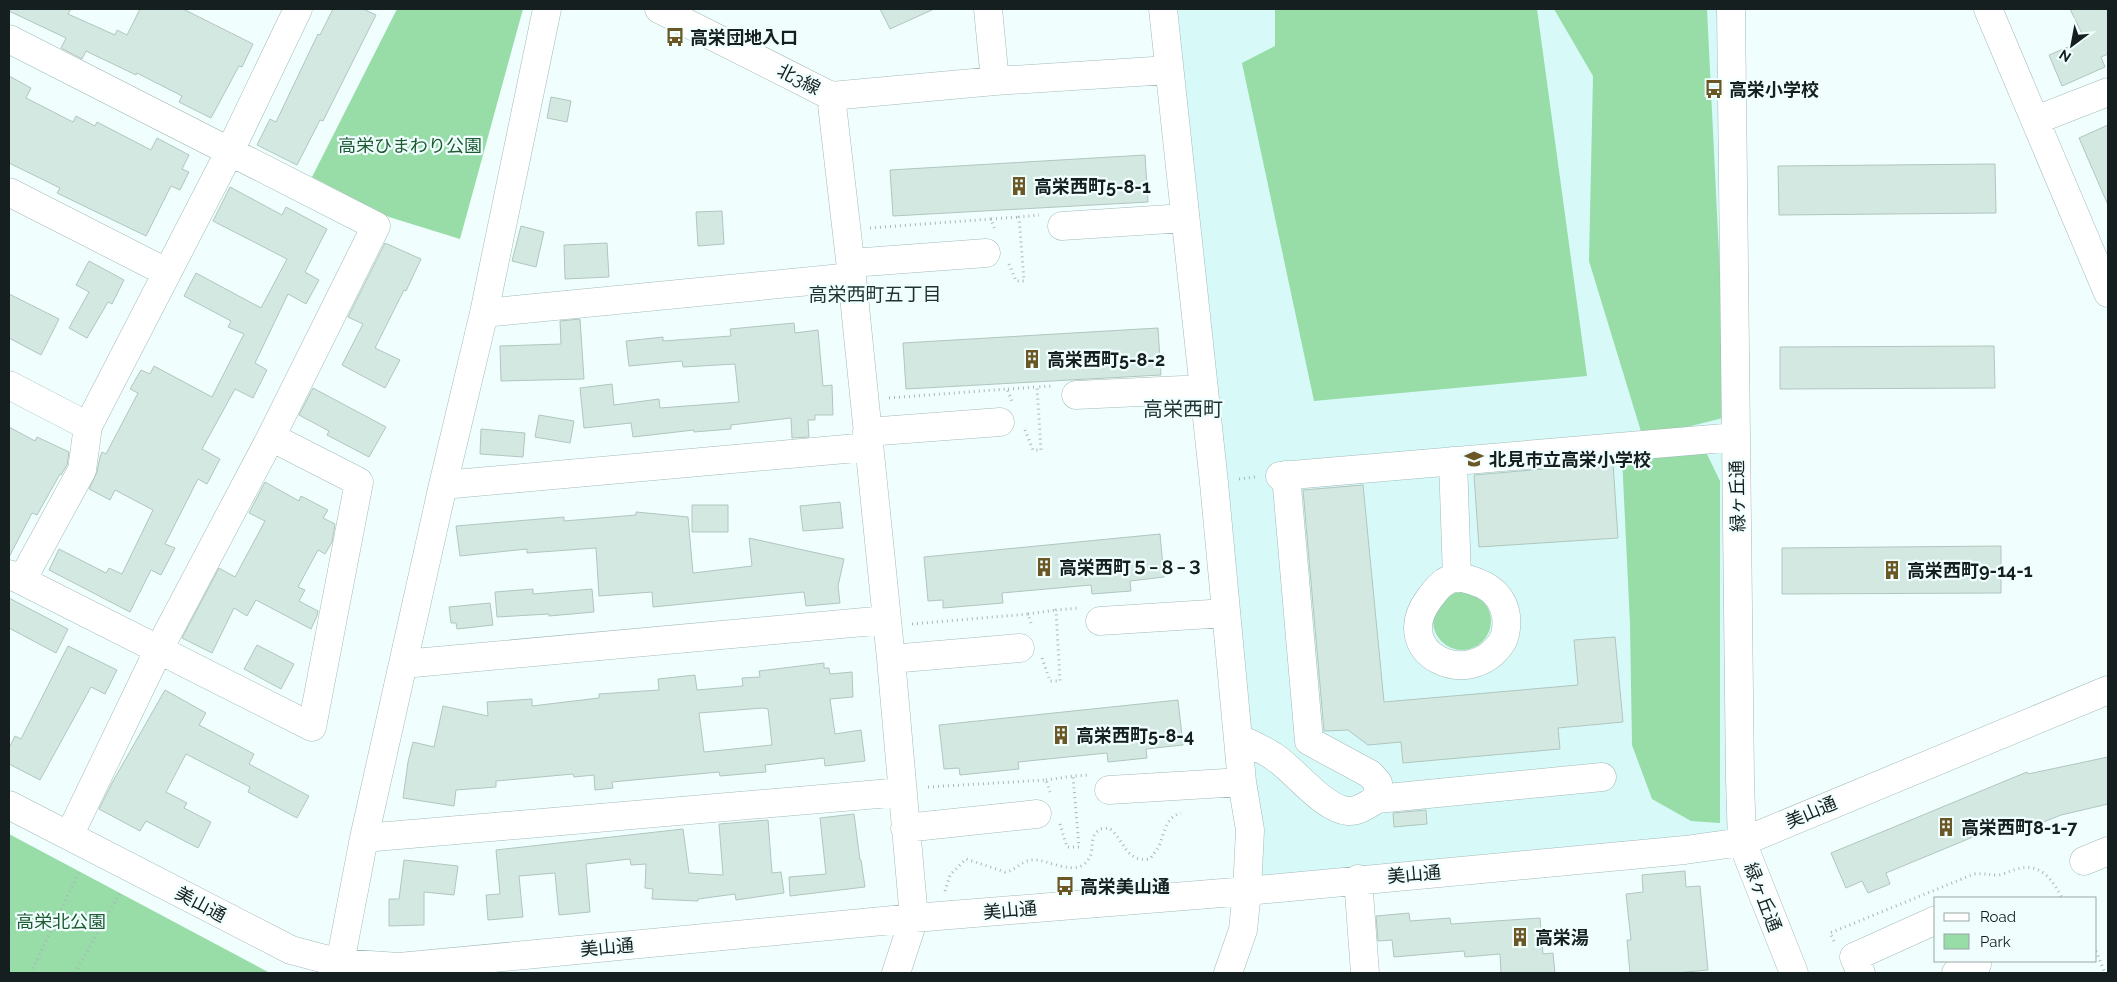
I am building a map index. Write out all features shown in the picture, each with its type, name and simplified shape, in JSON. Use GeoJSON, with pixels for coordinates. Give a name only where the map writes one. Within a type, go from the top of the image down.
{"type":"FeatureCollection","features":[{"type":"Feature","properties":{"kind":"street"},"geometry":{"type":"LineString","coordinates":[[340,968],[364,838],[443,485],[484,313],[547,9]]}},
{"type":"Feature","properties":{"kind":"street","name":"北3線"},"geometry":{"type":"LineString","coordinates":[[659,9],[832,96]]}},
{"type":"Feature","properties":{"kind":"street"},"geometry":{"type":"LineString","coordinates":[[988,9],[995,81]]}},
{"type":"Feature","properties":{"kind":"street"},"geometry":{"type":"LineString","coordinates":[[1163,9],[1204,389],[1242,782],[1250,830],[1243,930],[1228,973]]}},
{"type":"Feature","properties":{"kind":"street","name":"緑ヶ丘通"},"geometry":{"type":"LineString","coordinates":[[1731,9],[1742,842],[1794,973]]}},
{"type":"Feature","properties":{"kind":"street"},"geometry":{"type":"LineString","coordinates":[[1988,9],[2108,293]]}},
{"type":"Feature","properties":{"kind":"street"},"geometry":{"type":"LineString","coordinates":[[271,437],[359,482],[312,727],[15,577],[82,470],[88,426],[230,151],[292,11]]}},
{"type":"Feature","properties":{"kind":"street"},"geometry":{"type":"LineString","coordinates":[[9,39],[376,226],[271,437],[159,649],[81,841]]}},
{"type":"Feature","properties":{"kind":"street"},"geometry":{"type":"LineString","coordinates":[[896,973],[927,917],[905,828],[891,659],[832,96],[995,81],[1169,70]]}},
{"type":"Feature","properties":{"kind":"street"},"geometry":{"type":"LineString","coordinates":[[2036,120],[2108,92]]}},
{"type":"Feature","properties":{"kind":"street"},"geometry":{"type":"LineString","coordinates":[[9,192],[166,272]]}},
{"type":"Feature","properties":{"kind":"street"},"geometry":{"type":"LineString","coordinates":[[1055,220],[1185,218]]}},
{"type":"Feature","properties":{"kind":"street"},"geometry":{"type":"LineString","coordinates":[[484,313],[998,251]]}},
{"type":"Feature","properties":{"kind":"street"},"geometry":{"type":"LineString","coordinates":[[9,385],[88,426]]}},
{"type":"Feature","properties":{"kind":"street"},"geometry":{"type":"LineString","coordinates":[[1066,390],[1204,389]]}},
{"type":"Feature","properties":{"kind":"street"},"geometry":{"type":"LineString","coordinates":[[443,485],[868,439],[1012,417]]}},
{"type":"Feature","properties":{"kind":"street"},"geometry":{"type":"LineString","coordinates":[[1377,799],[1378,783],[1370,774],[1309,741],[1283,475],[1736,437]]}},
{"type":"Feature","properties":{"kind":"street"},"geometry":{"type":"LineString","coordinates":[[1453,461],[1458,577]]}},
{"type":"Feature","properties":{"kind":"street"},"geometry":{"type":"LineString","coordinates":[[1093,614],[1226,613]]}},
{"type":"Feature","properties":{"kind":"street"},"geometry":{"type":"LineString","coordinates":[[403,664],[886,623]]}},
{"type":"Feature","properties":{"kind":"street"},"geometry":{"type":"LineString","coordinates":[[891,659],[1032,645]]}},
{"type":"Feature","properties":{"kind":"street","name":"美山通"},"geometry":{"type":"LineString","coordinates":[[9,805],[291,950],[340,968],[400,968],[927,917],[1247,891],[1685,850],[1742,842],[2108,690]]}},
{"type":"Feature","properties":{"kind":"street"},"geometry":{"type":"LineString","coordinates":[[1238,738],[1274,756],[1313,791],[1334,806],[1348,811],[1361,808],[1377,799],[1602,777]]}},
{"type":"Feature","properties":{"kind":"street"},"geometry":{"type":"LineString","coordinates":[[1101,782],[1242,782]]}},
{"type":"Feature","properties":{"kind":"street"},"geometry":{"type":"LineString","coordinates":[[364,838],[902,790]]}},
{"type":"Feature","properties":{"kind":"street"},"geometry":{"type":"LineString","coordinates":[[905,828],[1049,811]]}},
{"type":"Feature","properties":{"kind":"street"},"geometry":{"type":"LineString","coordinates":[[2084,861],[2108,851]]}},
{"type":"Feature","properties":{"kind":"street"},"geometry":{"type":"LineString","coordinates":[[1358,880],[1364,973]]}},
{"type":"Feature","properties":{"kind":"street"},"geometry":{"type":"LineString","coordinates":[[1861,973],[1854,957],[1934,921]]}},
{"type":"Feature","properties":{"kind":"street"},"geometry":{"type":"LineString","coordinates":[[1956,973],[1977,964],[1976,962]]}},
{"type":"Feature","properties":{"kind":"path"},"geometry":{"type":"LineString","coordinates":[[847,230],[1019,217],[1055,220]]}},
{"type":"Feature","properties":{"kind":"path"},"geometry":{"type":"LineString","coordinates":[[991,219],[998,251],[1016,281],[1024,281],[1019,217]]}},
{"type":"Feature","properties":{"kind":"path"},"geometry":{"type":"LineString","coordinates":[[864,400],[1037,387],[1066,390]]}},
{"type":"Feature","properties":{"kind":"path"},"geometry":{"type":"LineString","coordinates":[[1008,389],[1012,417],[1033,450],[1041,450],[1037,387]]}},
{"type":"Feature","properties":{"kind":"path"},"geometry":{"type":"LineString","coordinates":[[886,623],[1028,614],[1056,610],[1093,614]]}},
{"type":"Feature","properties":{"kind":"path"},"geometry":{"type":"LineString","coordinates":[[1028,614],[1032,645],[1050,681],[1060,681],[1056,610]]}},
{"type":"Feature","properties":{"kind":"path"},"geometry":{"type":"LineString","coordinates":[[902,790],[1046,780],[1073,776],[1101,782]]}},
{"type":"Feature","properties":{"kind":"path"},"geometry":{"type":"LineString","coordinates":[[1046,780],[1049,811],[1067,847],[1079,847],[1073,776]]}},
{"type":"Feature","properties":{"kind":"path"},"geometry":{"type":"LineString","coordinates":[[927,917],[950,875],[966,859],[1005,872],[1010,871],[1024,861],[1034,860],[1064,868],[1083,866],[1091,854],[1093,837],[1097,831],[1109,828],[1116,834],[1126,851],[1141,860],[1150,859],[1161,842],[1172,816],[1186,812]]}},
{"type":"Feature","properties":{"kind":"path"},"geometry":{"type":"LineString","coordinates":[[33,973],[32,970],[78,872],[81,841]]}},
{"type":"Feature","properties":{"kind":"path"},"geometry":{"type":"LineString","coordinates":[[75,973],[120,894],[132,868]]}},
{"type":"Feature","properties":{"kind":"path"},"geometry":{"type":"LineString","coordinates":[[2097,954],[2104,973]]}},
{"type":"Feature","properties":{"kind":"shaded area","name":"北見市立高栄小学校"},"geometry":{"type":"Polygon","coordinates":[[[1163,9],[1731,9],[1742,842],[1247,891],[1163,9]]]}},
{"type":"Feature","properties":{"kind":"green space","name":"高栄ひまわり公園"},"geometry":{"type":"Polygon","coordinates":[[[397,9],[523,9],[460,239],[389,217],[312,177],[397,9]]]}},
{"type":"Feature","properties":{"kind":"green space"},"geometry":{"type":"Polygon","coordinates":[[[1275,9],[1537,9],[1587,376],[1314,401],[1242,63],[1275,46],[1275,9]]]}},
{"type":"Feature","properties":{"kind":"green space"},"geometry":{"type":"Polygon","coordinates":[[[1554,9],[1707,9],[1727,417],[1643,438],[1589,261],[1593,76],[1554,9]]]}},
{"type":"Feature","properties":{"kind":"green space"},"geometry":{"type":"Polygon","coordinates":[[[1706,452],[1720,481],[1720,823],[1691,821],[1652,799],[1632,745],[1630,624],[1622,457],[1706,452]]]}},
{"type":"Feature","properties":{"kind":"green space"},"geometry":{"type":"Polygon","coordinates":[[[1456,592],[1468,592],[1483,600],[1491,615],[1491,627],[1483,642],[1468,650],[1456,650],[1441,642],[1433,627],[1433,615],[1441,600],[1456,592]]]}},
{"type":"Feature","properties":{"kind":"green space","name":"高栄北公園"},"geometry":{"type":"Polygon","coordinates":[[[9,834],[270,973],[9,973],[9,834]]]}},
{"type":"Feature","properties":{"kind":"building"},"geometry":{"type":"Polygon","coordinates":[[[9,9],[71,9],[68,14],[115,35],[117,30],[127,35],[140,9],[183,9],[253,44],[242,67],[239,66],[211,118],[179,102],[182,96],[137,73],[136,75],[86,51],[82,59],[61,48],[66,38],[9,11],[9,9]]]}},
{"type":"Feature","properties":{"kind":"building"},"geometry":{"type":"Polygon","coordinates":[[[333,9],[363,9],[376,15],[323,121],[320,120],[297,165],[257,145],[270,119],[276,122],[318,34],[320,35],[333,9]]]}},
{"type":"Feature","properties":{"kind":"building"},"geometry":{"type":"Polygon","coordinates":[[[880,9],[934,9],[890,29],[880,9]]]}},
{"type":"Feature","properties":{"kind":"building"},"geometry":{"type":"Polygon","coordinates":[[[2070,9],[2108,9],[2108,54],[2101,57],[2105,67],[2062,86],[2049,55],[2085,40],[2070,9]]]}},
{"type":"Feature","properties":{"kind":"building"},"geometry":{"type":"Polygon","coordinates":[[[9,76],[31,88],[26,98],[73,122],[76,116],[95,126],[97,122],[151,150],[157,138],[189,155],[182,169],[189,172],[180,190],[171,186],[146,236],[57,193],[60,188],[9,163],[9,76]]]}},
{"type":"Feature","properties":{"kind":"building"},"geometry":{"type":"Polygon","coordinates":[[[551,97],[571,101],[567,122],[547,118],[551,97]]]}},
{"type":"Feature","properties":{"kind":"building"},"geometry":{"type":"Polygon","coordinates":[[[2108,125],[2108,205],[2079,138],[2108,125]]]}},
{"type":"Feature","properties":{"kind":"building","name":"高栄西町5-8-1"},"geometry":{"type":"Polygon","coordinates":[[[1145,155],[1148,202],[893,216],[890,170],[1145,155]]]}},
{"type":"Feature","properties":{"kind":"building"},"geometry":{"type":"Polygon","coordinates":[[[1995,164],[1996,213],[1779,215],[1778,166],[1995,164]]]}},
{"type":"Feature","properties":{"kind":"building"},"geometry":{"type":"Polygon","coordinates":[[[230,187],[282,215],[286,207],[327,229],[305,272],[319,280],[306,304],[288,294],[255,363],[267,370],[253,398],[235,389],[202,449],[220,459],[207,484],[198,479],[165,544],[175,548],[161,575],[151,570],[130,612],[49,570],[59,549],[106,573],[109,568],[122,574],[153,510],[115,490],[110,500],[89,489],[97,472],[102,452],[106,454],[138,393],[130,389],[141,370],[150,374],[154,366],[212,397],[244,334],[228,327],[231,321],[184,296],[196,273],[261,308],[287,259],[213,221],[230,187]]]}},
{"type":"Feature","properties":{"kind":"building"},"geometry":{"type":"Polygon","coordinates":[[[722,211],[724,244],[698,246],[696,212],[722,211]]]}},
{"type":"Feature","properties":{"kind":"building"},"geometry":{"type":"Polygon","coordinates":[[[521,226],[544,232],[536,267],[512,261],[521,226]]]}},
{"type":"Feature","properties":{"kind":"building"},"geometry":{"type":"Polygon","coordinates":[[[385,243],[421,259],[375,348],[400,360],[385,388],[342,365],[363,324],[348,317],[385,243]]]}},
{"type":"Feature","properties":{"kind":"building"},"geometry":{"type":"Polygon","coordinates":[[[607,243],[609,277],[565,279],[564,245],[607,243]]]}},
{"type":"Feature","properties":{"kind":"building"},"geometry":{"type":"Polygon","coordinates":[[[89,261],[124,280],[112,304],[108,302],[87,338],[69,328],[89,292],[76,285],[89,261]]]}},
{"type":"Feature","properties":{"kind":"building"},"geometry":{"type":"Polygon","coordinates":[[[9,294],[59,319],[41,355],[9,338],[9,294]]]}},
{"type":"Feature","properties":{"kind":"building"},"geometry":{"type":"Polygon","coordinates":[[[580,319],[584,379],[501,381],[500,346],[561,344],[560,321],[580,319]]]}},
{"type":"Feature","properties":{"kind":"building"},"geometry":{"type":"Polygon","coordinates":[[[794,323],[795,333],[818,330],[823,386],[832,385],[833,415],[815,415],[815,420],[808,420],[809,437],[792,438],[791,418],[731,425],[731,429],[694,432],[694,430],[633,437],[631,423],[584,428],[580,388],[612,384],[614,405],[659,399],[660,408],[739,402],[735,364],[683,367],[682,361],[629,366],[626,341],[663,337],[663,341],[731,336],[730,329],[794,323]]]}},
{"type":"Feature","properties":{"kind":"building","name":"高栄西町5-8-2"},"geometry":{"type":"Polygon","coordinates":[[[1158,328],[1161,375],[906,389],[903,343],[1158,328]]]}},
{"type":"Feature","properties":{"kind":"building"},"geometry":{"type":"Polygon","coordinates":[[[1994,346],[1995,388],[1780,389],[1780,347],[1994,346]]]}},
{"type":"Feature","properties":{"kind":"building"},"geometry":{"type":"Polygon","coordinates":[[[313,388],[386,427],[369,457],[327,435],[329,431],[299,415],[313,388]]]}},
{"type":"Feature","properties":{"kind":"building"},"geometry":{"type":"Polygon","coordinates":[[[539,415],[574,421],[570,443],[535,437],[539,415]]]}},
{"type":"Feature","properties":{"kind":"building"},"geometry":{"type":"Polygon","coordinates":[[[9,427],[35,441],[37,437],[69,452],[67,465],[37,515],[32,513],[9,557],[9,427]]]}},
{"type":"Feature","properties":{"kind":"building"},"geometry":{"type":"Polygon","coordinates":[[[481,429],[525,433],[523,457],[480,454],[481,429]]]}},
{"type":"Feature","properties":{"kind":"building"},"geometry":{"type":"Polygon","coordinates":[[[1613,463],[1618,538],[1479,547],[1474,475],[1613,463]]]}},
{"type":"Feature","properties":{"kind":"building"},"geometry":{"type":"Polygon","coordinates":[[[265,482],[299,501],[301,496],[328,510],[323,518],[335,524],[332,542],[325,554],[318,550],[298,587],[305,590],[299,601],[318,611],[317,616],[311,629],[256,600],[247,616],[234,608],[212,653],[182,638],[219,568],[235,577],[265,521],[249,513],[265,482]]]}},
{"type":"Feature","properties":{"kind":"building"},"geometry":{"type":"Polygon","coordinates":[[[1363,485],[1384,702],[1578,685],[1574,640],[1615,637],[1623,722],[1558,728],[1560,749],[1403,763],[1401,742],[1368,745],[1348,730],[1324,731],[1303,490],[1363,485]]]}},
{"type":"Feature","properties":{"kind":"building"},"geometry":{"type":"Polygon","coordinates":[[[840,502],[843,528],[803,531],[800,506],[840,502]]]}},
{"type":"Feature","properties":{"kind":"building"},"geometry":{"type":"Polygon","coordinates":[[[692,505],[728,505],[728,532],[692,532],[692,505]]]}},
{"type":"Feature","properties":{"kind":"building"},"geometry":{"type":"Polygon","coordinates":[[[636,512],[688,517],[693,573],[752,566],[749,538],[844,559],[838,586],[840,603],[806,606],[804,592],[653,607],[652,592],[599,596],[596,548],[527,553],[527,549],[460,556],[456,526],[564,517],[564,521],[636,515],[636,512]]]}},
{"type":"Feature","properties":{"kind":"building","name":"高栄西町５−８−３"},"geometry":{"type":"Polygon","coordinates":[[[1160,534],[1164,577],[1130,581],[1131,591],[1092,594],[1091,585],[1002,593],[1003,603],[943,608],[943,600],[928,601],[924,557],[1160,534]]]}},
{"type":"Feature","properties":{"kind":"building","name":"高栄西町9-14-1"},"geometry":{"type":"Polygon","coordinates":[[[2001,546],[2001,593],[1782,594],[1782,548],[2001,546]]]}},
{"type":"Feature","properties":{"kind":"building"},"geometry":{"type":"Polygon","coordinates":[[[533,589],[533,594],[592,589],[594,612],[549,616],[549,614],[497,617],[495,592],[533,589]]]}},
{"type":"Feature","properties":{"kind":"building"},"geometry":{"type":"Polygon","coordinates":[[[9,598],[68,629],[56,653],[9,628],[9,598]]]}},
{"type":"Feature","properties":{"kind":"building"},"geometry":{"type":"Polygon","coordinates":[[[490,603],[493,625],[457,629],[456,623],[451,623],[449,607],[490,603]]]}},
{"type":"Feature","properties":{"kind":"building"},"geometry":{"type":"Polygon","coordinates":[[[257,645],[294,664],[281,689],[244,669],[257,645]]]}},
{"type":"Feature","properties":{"kind":"building"},"geometry":{"type":"Polygon","coordinates":[[[68,646],[117,670],[105,694],[91,687],[40,780],[9,764],[9,748],[15,736],[21,739],[68,646]]]}},
{"type":"Feature","properties":{"kind":"building"},"geometry":{"type":"Polygon","coordinates":[[[824,663],[824,668],[829,668],[830,674],[852,672],[853,697],[830,699],[835,734],[861,730],[865,761],[825,766],[824,758],[765,765],[766,772],[720,776],[719,772],[612,782],[613,788],[595,790],[594,775],[574,777],[573,774],[496,781],[496,787],[456,790],[454,806],[403,798],[413,742],[434,747],[443,706],[488,716],[487,702],[532,699],[532,706],[599,698],[599,694],[659,690],[658,679],[695,675],[697,690],[743,686],[742,678],[760,677],[759,671],[824,663]],[[768,709],[699,713],[704,752],[772,745],[768,709]]]}},
{"type":"Feature","properties":{"kind":"building"},"geometry":{"type":"Polygon","coordinates":[[[165,690],[206,713],[199,725],[254,754],[249,764],[309,796],[297,818],[248,792],[250,787],[186,754],[166,792],[187,803],[184,808],[211,822],[198,848],[146,821],[140,831],[99,809],[165,690]]]}},
{"type":"Feature","properties":{"kind":"building","name":"高栄西町5-8-4"},"geometry":{"type":"Polygon","coordinates":[[[1178,700],[1183,745],[1146,749],[1147,758],[1108,762],[1107,753],[1018,762],[1019,769],[960,775],[959,768],[944,769],[939,725],[1178,700]]]}},
{"type":"Feature","properties":{"kind":"building","name":"高栄西町8-1-7"},"geometry":{"type":"Polygon","coordinates":[[[2108,757],[2108,804],[2061,815],[2019,832],[2014,820],[1886,873],[1890,884],[1868,893],[1862,881],[1846,888],[1831,853],[2027,772],[2028,774],[2108,757]]]}},
{"type":"Feature","properties":{"kind":"building"},"geometry":{"type":"Polygon","coordinates":[[[1426,810],[1427,824],[1394,827],[1393,813],[1426,810]]]}},
{"type":"Feature","properties":{"kind":"building"},"geometry":{"type":"Polygon","coordinates":[[[854,814],[865,887],[790,896],[789,877],[826,874],[820,818],[854,814]]]}},
{"type":"Feature","properties":{"kind":"building"},"geometry":{"type":"Polygon","coordinates":[[[768,820],[772,873],[781,872],[784,893],[736,900],[735,894],[698,899],[698,901],[652,899],[653,889],[645,888],[646,864],[631,865],[630,859],[586,864],[590,912],[559,915],[555,873],[519,876],[523,917],[488,920],[486,895],[500,894],[496,850],[683,829],[689,873],[723,875],[719,824],[768,820]]]}},
{"type":"Feature","properties":{"kind":"building"},"geometry":{"type":"Polygon","coordinates":[[[404,860],[458,866],[454,895],[424,892],[424,925],[389,926],[389,899],[399,899],[404,860]]]}},
{"type":"Feature","properties":{"kind":"building"},"geometry":{"type":"Polygon","coordinates":[[[1685,871],[1686,887],[1700,886],[1708,970],[1675,973],[1630,973],[1627,940],[1631,940],[1626,894],[1643,892],[1642,875],[1685,871]]]}},
{"type":"Feature","properties":{"kind":"building"},"geometry":{"type":"Polygon","coordinates":[[[1409,913],[1410,921],[1450,918],[1451,924],[1540,918],[1543,954],[1553,953],[1555,973],[1501,973],[1500,954],[1465,957],[1464,951],[1394,957],[1392,940],[1378,941],[1376,916],[1409,913]]]}},
{"type":"Feature","properties":{"kind":"place","name":"高栄団地入口"},"geometry":{"type":"Point","coordinates":[675,37]}},
{"type":"Feature","properties":{"kind":"place","name":"高栄小学校"},"geometry":{"type":"Point","coordinates":[1714,89]}},
{"type":"Feature","properties":{"kind":"place","name":"高栄西町5-8-1"},"geometry":{"type":"Point","coordinates":[1019,186]}},
{"type":"Feature","properties":{"kind":"place","name":"高栄西町5-8-2"},"geometry":{"type":"Point","coordinates":[1032,359]}},
{"type":"Feature","properties":{"kind":"place","name":"北見市立高栄小学校"},"geometry":{"type":"Point","coordinates":[1474,459]}},
{"type":"Feature","properties":{"kind":"place","name":"高栄西町５−８−３"},"geometry":{"type":"Point","coordinates":[1044,567]}},
{"type":"Feature","properties":{"kind":"place","name":"高栄西町9-14-1"},"geometry":{"type":"Point","coordinates":[1892,570]}},
{"type":"Feature","properties":{"kind":"place","name":"高栄西町5-8-4"},"geometry":{"type":"Point","coordinates":[1061,735]}},
{"type":"Feature","properties":{"kind":"place","name":"高栄西町8-1-7"},"geometry":{"type":"Point","coordinates":[1946,827]}},
{"type":"Feature","properties":{"kind":"place","name":"高栄美山通"},"geometry":{"type":"Point","coordinates":[1065,886]}},
{"type":"Feature","properties":{"kind":"place","name":"高栄湯"},"geometry":{"type":"Point","coordinates":[1520,937]}},
{"type":"Feature","properties":{"kind":"district","name":"高栄西町五丁目"},"geometry":{"type":"Point","coordinates":[875,294]}},
{"type":"Feature","properties":{"kind":"district","name":"高栄西町"},"geometry":{"type":"Point","coordinates":[1183,409]}}]}
